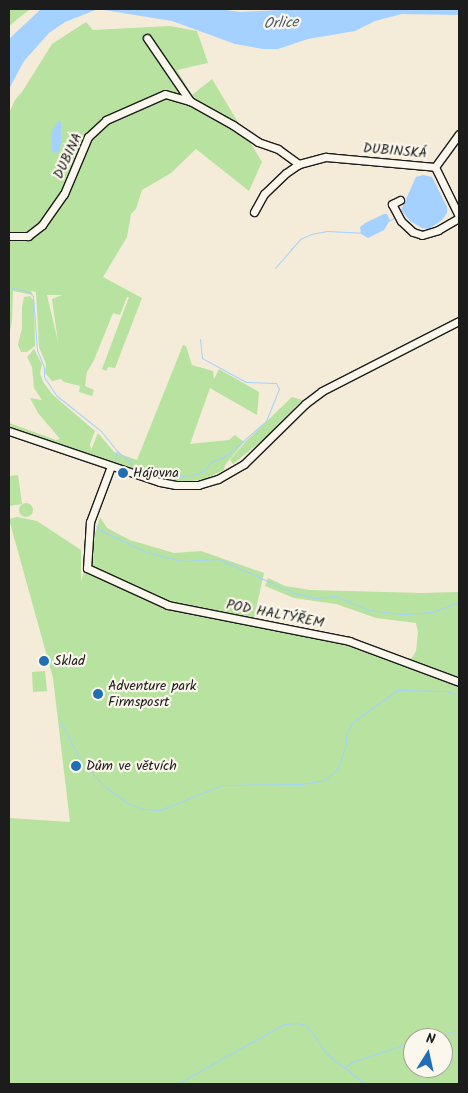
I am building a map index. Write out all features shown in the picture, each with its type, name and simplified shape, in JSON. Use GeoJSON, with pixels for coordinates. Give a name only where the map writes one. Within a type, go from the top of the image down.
{"type":"FeatureCollection","features":[{"type":"Feature","properties":{"kind":"street","name":"DUBINA"},"geometry":{"type":"LineString","coordinates":[[147,38],[160,61],[190,101]]}},
{"type":"Feature","properties":{"kind":"street","name":"DUBINA"},"geometry":{"type":"LineString","coordinates":[[9,236],[28,236],[42,225],[64,194],[88,137],[106,120],[165,94],[190,101],[233,124],[258,142],[278,149],[300,164]]}},
{"type":"Feature","properties":{"kind":"street"},"geometry":{"type":"LineString","coordinates":[[435,167],[459,134]]}},
{"type":"Feature","properties":{"kind":"street","name":"DUBINSKÁ"},"geometry":{"type":"LineString","coordinates":[[300,164],[326,156],[435,167],[459,217]]}},
{"type":"Feature","properties":{"kind":"street"},"geometry":{"type":"LineString","coordinates":[[254,212],[264,194],[300,164]]}},
{"type":"Feature","properties":{"kind":"street"},"geometry":{"type":"LineString","coordinates":[[400,200],[392,204],[401,221],[413,232],[422,235],[438,230],[459,217]]}},
{"type":"Feature","properties":{"kind":"street"},"geometry":{"type":"LineString","coordinates":[[9,431],[111,466],[176,485],[198,485],[218,479],[244,464],[305,404],[322,391],[459,321]]}},
{"type":"Feature","properties":{"kind":"street","name":"POD HALTÝŘEM"},"geometry":{"type":"LineString","coordinates":[[111,466],[90,522],[87,568],[168,605],[349,641],[459,682]]}},
{"type":"Feature","properties":{"kind":"green space"},"geometry":{"type":"Polygon","coordinates":[[[9,9],[30,9],[9,26],[9,9]]]}},
{"type":"Feature","properties":{"kind":"green space"},"geometry":{"type":"Polygon","coordinates":[[[86,22],[93,30],[170,26],[197,31],[208,63],[177,70],[192,95],[212,79],[262,162],[249,191],[196,149],[171,173],[142,190],[136,209],[131,214],[127,237],[103,277],[142,298],[115,368],[108,367],[106,371],[102,369],[129,297],[127,297],[120,315],[113,313],[94,360],[87,372],[85,386],[94,390],[92,396],[79,392],[80,386],[64,382],[61,379],[52,381],[45,373],[46,364],[39,347],[36,292],[31,291],[33,295],[13,291],[12,321],[9,335],[9,113],[15,100],[52,44],[86,22]],[[47,295],[58,342],[52,299],[62,295],[47,295]]]}},
{"type":"Feature","properties":{"kind":"green space"},"geometry":{"type":"Polygon","coordinates":[[[30,296],[34,301],[35,346],[27,352],[21,352],[18,345],[22,328],[22,307],[24,297],[30,296]]]}},
{"type":"Feature","properties":{"kind":"green space"},"geometry":{"type":"Polygon","coordinates":[[[183,345],[186,346],[192,365],[213,371],[214,379],[219,369],[259,392],[257,415],[210,388],[190,444],[229,440],[235,435],[244,442],[225,465],[224,470],[205,479],[187,482],[165,480],[9,428],[9,423],[56,440],[60,439],[38,413],[30,398],[42,400],[34,388],[32,367],[27,357],[34,349],[42,364],[40,373],[43,382],[53,395],[95,431],[90,444],[91,450],[98,433],[114,452],[137,460],[183,345]]]}},
{"type":"Feature","properties":{"kind":"green space"},"geometry":{"type":"Polygon","coordinates":[[[292,397],[302,400],[265,438],[233,464],[230,460],[245,442],[292,397]]]}},
{"type":"Feature","properties":{"kind":"green space"},"geometry":{"type":"Polygon","coordinates":[[[18,475],[22,504],[9,506],[9,476],[18,475]]]}},
{"type":"Feature","properties":{"kind":"green space"},"geometry":{"type":"Polygon","coordinates":[[[26,503],[31,505],[33,510],[31,515],[26,517],[21,515],[19,510],[21,505],[26,503]]]}},
{"type":"Feature","properties":{"kind":"green space"},"geometry":{"type":"Polygon","coordinates":[[[17,517],[37,521],[81,550],[81,582],[100,517],[107,528],[130,540],[174,553],[201,551],[264,573],[253,623],[256,618],[405,659],[412,658],[416,651],[418,632],[416,623],[376,618],[336,604],[294,598],[265,586],[268,578],[285,586],[310,590],[459,592],[459,1084],[9,1084],[9,818],[70,822],[53,678],[9,519],[17,517]]]}},
{"type":"Feature","properties":{"kind":"green space"},"geometry":{"type":"Polygon","coordinates":[[[45,671],[47,691],[33,692],[32,672],[45,671]]]}},
{"type":"Feature","properties":{"kind":"water"},"geometry":{"type":"Polygon","coordinates":[[[41,9],[98,9],[65,22],[49,33],[24,61],[9,89],[9,39],[41,9]]]}},
{"type":"Feature","properties":{"kind":"water","name":"Orlice"},"geometry":{"type":"Polygon","coordinates":[[[98,9],[219,9],[240,12],[303,9],[459,9],[459,15],[402,14],[375,21],[355,31],[308,39],[278,49],[263,49],[235,44],[172,21],[98,9]]]}},
{"type":"Feature","properties":{"kind":"water"},"geometry":{"type":"Polygon","coordinates":[[[61,121],[61,143],[59,152],[55,153],[52,151],[51,134],[57,122],[61,121]]]}},
{"type":"Feature","properties":{"kind":"water"},"geometry":{"type":"Polygon","coordinates":[[[423,175],[432,177],[447,207],[447,213],[442,220],[429,229],[422,228],[410,221],[401,210],[416,177],[423,175]]]}},
{"type":"Feature","properties":{"kind":"water"},"geometry":{"type":"Polygon","coordinates":[[[387,214],[390,220],[384,230],[368,238],[361,234],[360,227],[387,214]]]}},
{"type":"Feature","properties":{"kind":"waterway"},"geometry":{"type":"LineString","coordinates":[[388,221],[396,217]]}},
{"type":"Feature","properties":{"kind":"waterway"},"geometry":{"type":"LineString","coordinates":[[275,268],[300,239],[311,234],[327,231],[362,233]]}},
{"type":"Feature","properties":{"kind":"waterway"},"geometry":{"type":"LineString","coordinates":[[9,287],[29,292],[33,296],[37,350],[44,367],[44,377],[57,396],[101,431],[117,451],[137,468],[179,476],[202,472],[211,462],[226,456],[266,421],[279,389],[276,383],[246,382],[202,358],[200,339]]}},
{"type":"Feature","properties":{"kind":"waterway"},"geometry":{"type":"LineString","coordinates":[[114,464],[117,451]]}},
{"type":"Feature","properties":{"kind":"waterway"},"geometry":{"type":"LineString","coordinates":[[101,502],[114,468]]}},
{"type":"Feature","properties":{"kind":"waterway"},"geometry":{"type":"LineString","coordinates":[[95,520],[95,525],[100,530],[146,552],[181,561],[219,559],[294,593],[315,598],[335,596],[369,610],[404,614],[432,612],[459,602]]}},
{"type":"Feature","properties":{"kind":"waterway"},"geometry":{"type":"LineString","coordinates":[[61,722],[81,762],[107,788],[129,804],[143,809],[160,810],[222,785],[302,784],[325,780],[338,768],[345,748],[347,732],[353,722],[397,690],[445,691],[459,694]]}},
{"type":"Feature","properties":{"kind":"waterway"},"geometry":{"type":"LineString","coordinates":[[177,1084],[284,1024],[297,1023],[306,1025],[327,1054],[365,1084]]}},
{"type":"Feature","properties":{"kind":"waterway"},"geometry":{"type":"LineString","coordinates":[[453,1031],[459,1030]]}},
{"type":"Feature","properties":{"kind":"waterway"},"geometry":{"type":"LineString","coordinates":[[344,1068],[352,1062],[403,1045]]}},
{"type":"Feature","properties":{"kind":"place","name":"Hájovna"},"geometry":{"type":"Point","coordinates":[123,473]}},
{"type":"Feature","properties":{"kind":"place","name":"Sklad"},"geometry":{"type":"Point","coordinates":[44,661]}},
{"type":"Feature","properties":{"kind":"place","name":"Adventure park Firmsposrt"},"geometry":{"type":"Point","coordinates":[98,694]}},
{"type":"Feature","properties":{"kind":"place","name":"Dům ve větvích"},"geometry":{"type":"Point","coordinates":[76,766]}}]}
